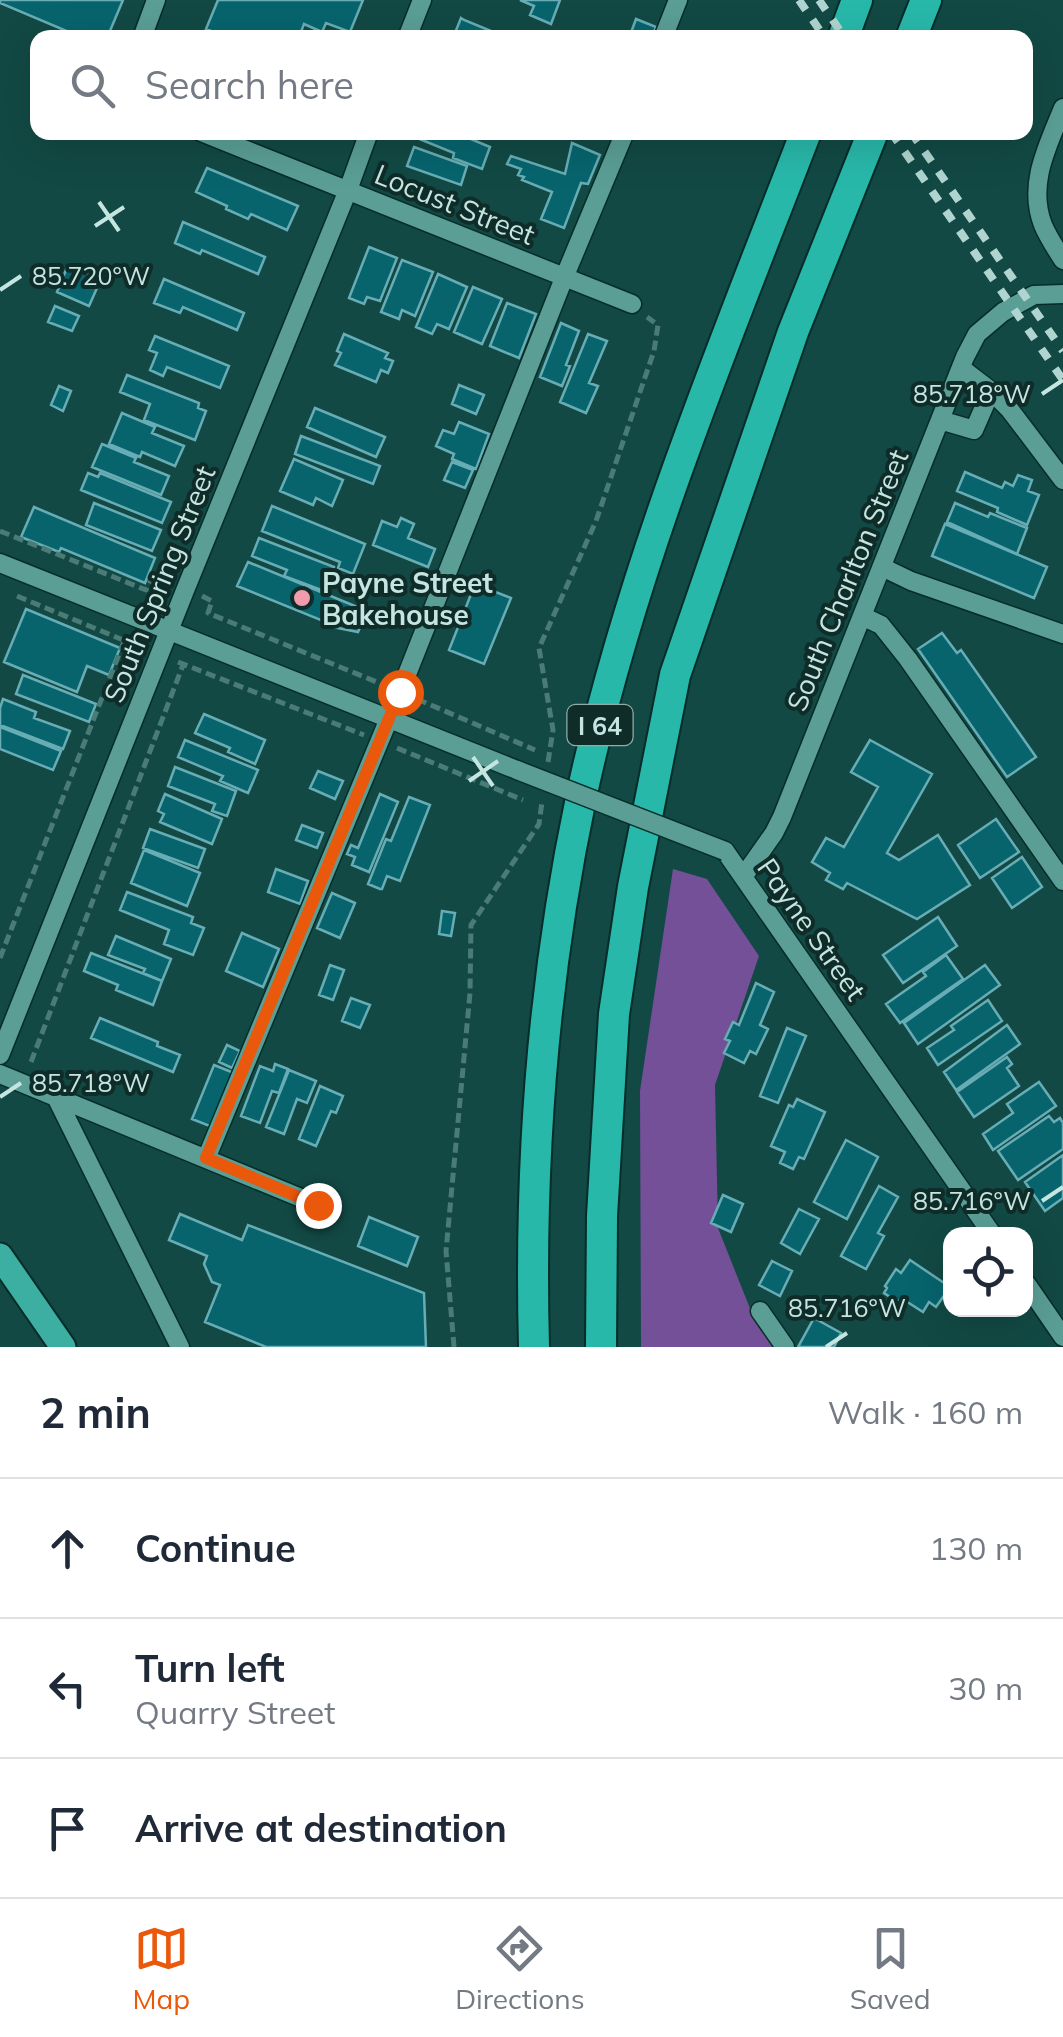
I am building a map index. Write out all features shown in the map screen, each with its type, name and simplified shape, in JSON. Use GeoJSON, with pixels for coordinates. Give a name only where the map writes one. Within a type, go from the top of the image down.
{"type":"FeatureCollection","features":[{"type":"Feature","properties":{"kind":"highway"},"geometry":{"type":"LineString","coordinates":[[845,30],[857,0]]}},
{"type":"Feature","properties":{"kind":"highway"},"geometry":{"type":"LineString","coordinates":[[914,30],[926,0]]}},
{"type":"Feature","properties":{"kind":"highway","name":"I 64"},"geometry":{"type":"LineString","coordinates":[[534,1347],[534,1168],[543,1053],[559,918],[581,797],[612,678],[660,522],[803,140]]}},
{"type":"Feature","properties":{"kind":"highway","name":"I 64"},"geometry":{"type":"LineString","coordinates":[[601,1347],[602,1216],[614,1014],[632,887],[676,674],[793,332],[870,140]]}},
{"type":"Feature","properties":{"kind":"main road"},"geometry":{"type":"LineString","coordinates":[[0,1256],[64,1347]]}},
{"type":"Feature","properties":{"kind":"street"},"geometry":{"type":"LineString","coordinates":[[145,30],[156,0]]}},
{"type":"Feature","properties":{"kind":"street"},"geometry":{"type":"LineString","coordinates":[[411,30],[422,0]]}},
{"type":"Feature","properties":{"kind":"street"},"geometry":{"type":"LineString","coordinates":[[666,30],[678,0]]}},
{"type":"Feature","properties":{"kind":"street"},"geometry":{"type":"LineString","coordinates":[[1063,108],[1038,174],[1036,190],[1044,227],[1063,260]]}},
{"type":"Feature","properties":{"kind":"street","name":"Locust Street"},"geometry":{"type":"LineString","coordinates":[[222,140],[632,304]]}},
{"type":"Feature","properties":{"kind":"street","name":"South Spring Street"},"geometry":{"type":"LineString","coordinates":[[0,1055],[366,140]]}},
{"type":"Feature","properties":{"kind":"street"},"geometry":{"type":"LineString","coordinates":[[206,1158],[389,719],[622,140]]}},
{"type":"Feature","properties":{"kind":"street","name":"South Charlton Street"},"geometry":{"type":"LineString","coordinates":[[743,878],[782,817],[978,334],[1003,312],[1034,295],[1063,294]]}},
{"type":"Feature","properties":{"kind":"street"},"geometry":{"type":"LineString","coordinates":[[961,368],[990,391],[1031,436],[1063,480]]}},
{"type":"Feature","properties":{"kind":"street"},"geometry":{"type":"LineString","coordinates":[[940,420],[974,430],[990,391]]}},
{"type":"Feature","properties":{"kind":"street","name":"Payne Street"},"geometry":{"type":"LineString","coordinates":[[0,563],[725,851],[987,1227]]}},
{"type":"Feature","properties":{"kind":"street"},"geometry":{"type":"LineString","coordinates":[[882,567],[911,581],[1063,634]]}},
{"type":"Feature","properties":{"kind":"street"},"geometry":{"type":"LineString","coordinates":[[862,616],[881,625],[908,659],[1063,881]]}},
{"type":"Feature","properties":{"kind":"street"},"geometry":{"type":"LineString","coordinates":[[0,1074],[318,1205]]}},
{"type":"Feature","properties":{"kind":"street"},"geometry":{"type":"LineString","coordinates":[[56,1098],[180,1347]]}},
{"type":"Feature","properties":{"kind":"street"},"geometry":{"type":"LineString","coordinates":[[1033,1293],[1063,1336]]}},
{"type":"Feature","properties":{"kind":"street"},"geometry":{"type":"LineString","coordinates":[[760,1311],[785,1347]]}},
{"type":"Feature","properties":{"kind":"path"},"geometry":{"type":"LineString","coordinates":[[548,768],[553,730],[539,648],[596,521],[654,352],[658,325],[632,304]]}},
{"type":"Feature","properties":{"kind":"path"},"geometry":{"type":"LineString","coordinates":[[0,531],[146,590]]}},
{"type":"Feature","properties":{"kind":"path"},"geometry":{"type":"LineString","coordinates":[[0,958],[133,617],[154,574],[212,601],[183,664],[30,1062]]}},
{"type":"Feature","properties":{"kind":"path"},"geometry":{"type":"LineString","coordinates":[[18,596],[523,800]]}},
{"type":"Feature","properties":{"kind":"path"},"geometry":{"type":"LineString","coordinates":[[208,613],[535,750]]}},
{"type":"Feature","properties":{"kind":"path"},"geometry":{"type":"LineString","coordinates":[[454,1347],[446,1251],[470,993],[472,925],[539,824],[545,786]]}},
{"type":"Feature","properties":{"kind":"shaded area"},"geometry":{"type":"Polygon","coordinates":[[[673,869],[707,879],[759,956],[715,1085],[718,1228],[753,1316],[774,1347],[641,1347],[640,1091],[673,869]]]}},
{"type":"Feature","properties":{"kind":"building"},"geometry":{"type":"Polygon","coordinates":[[[123,0],[110,30],[64,30],[0,3],[123,0]]]}},
{"type":"Feature","properties":{"kind":"building"},"geometry":{"type":"Polygon","coordinates":[[[218,0],[363,0],[351,30],[326,23],[323,30],[304,24],[302,30],[206,29],[218,0]]]}},
{"type":"Feature","properties":{"kind":"building"},"geometry":{"type":"Polygon","coordinates":[[[520,0],[560,0],[551,24],[530,15],[534,6],[520,0]]]}},
{"type":"Feature","properties":{"kind":"building"},"geometry":{"type":"Polygon","coordinates":[[[461,18],[488,30],[456,30],[461,18]]]}},
{"type":"Feature","properties":{"kind":"building"},"geometry":{"type":"Polygon","coordinates":[[[636,19],[656,27],[655,30],[632,30],[636,19]]]}},
{"type":"Feature","properties":{"kind":"building"},"geometry":{"type":"Polygon","coordinates":[[[422,140],[473,140],[490,147],[482,169],[453,158],[454,153],[422,140]]]}},
{"type":"Feature","properties":{"kind":"building"},"geometry":{"type":"Polygon","coordinates":[[[572,143],[600,155],[588,184],[581,183],[564,228],[541,219],[552,192],[522,180],[524,177],[518,175],[521,169],[507,164],[511,156],[565,174],[572,143]]]}},
{"type":"Feature","properties":{"kind":"building"},"geometry":{"type":"Polygon","coordinates":[[[414,147],[467,166],[461,185],[407,166],[414,147]]]}},
{"type":"Feature","properties":{"kind":"building"},"geometry":{"type":"Polygon","coordinates":[[[207,168],[298,206],[287,230],[251,214],[248,219],[196,192],[207,168]]]}},
{"type":"Feature","properties":{"kind":"building"},"geometry":{"type":"Polygon","coordinates":[[[183,222],[265,257],[258,274],[175,243],[183,222]]]}},
{"type":"Feature","properties":{"kind":"building"},"geometry":{"type":"Polygon","coordinates":[[[369,247],[397,258],[380,301],[367,297],[364,304],[349,298],[369,247]]]}},
{"type":"Feature","properties":{"kind":"building"},"geometry":{"type":"Polygon","coordinates":[[[402,260],[433,272],[415,316],[402,310],[399,319],[381,312],[402,260]]]}},
{"type":"Feature","properties":{"kind":"building"},"geometry":{"type":"Polygon","coordinates":[[[68,265],[101,279],[89,306],[57,292],[68,265]]]}},
{"type":"Feature","properties":{"kind":"building"},"geometry":{"type":"Polygon","coordinates":[[[438,274],[467,287],[449,329],[437,324],[432,334],[416,327],[438,274]]]}},
{"type":"Feature","properties":{"kind":"building"},"geometry":{"type":"Polygon","coordinates":[[[164,279],[244,313],[237,330],[183,307],[180,313],[154,303],[164,279]]]}},
{"type":"Feature","properties":{"kind":"building"},"geometry":{"type":"Polygon","coordinates":[[[473,287],[502,299],[482,344],[454,332],[473,287]]]}},
{"type":"Feature","properties":{"kind":"building"},"geometry":{"type":"Polygon","coordinates":[[[507,303],[536,314],[519,358],[490,346],[507,303]]]}},
{"type":"Feature","properties":{"kind":"building"},"geometry":{"type":"Polygon","coordinates":[[[55,306],[79,316],[72,331],[48,322],[55,306]]]}},
{"type":"Feature","properties":{"kind":"building"},"geometry":{"type":"Polygon","coordinates":[[[561,323],[579,331],[562,386],[540,377],[561,323]]]}},
{"type":"Feature","properties":{"kind":"building"},"geometry":{"type":"Polygon","coordinates":[[[344,334],[388,353],[385,358],[393,361],[388,373],[381,370],[376,382],[335,365],[344,334]]]}},
{"type":"Feature","properties":{"kind":"building"},"geometry":{"type":"Polygon","coordinates":[[[588,334],[607,341],[589,383],[598,386],[586,413],[560,402],[588,334]]]}},
{"type":"Feature","properties":{"kind":"building"},"geometry":{"type":"Polygon","coordinates":[[[155,336],[229,366],[220,388],[167,367],[163,376],[150,370],[157,353],[149,350],[155,336]]]}},
{"type":"Feature","properties":{"kind":"building"},"geometry":{"type":"Polygon","coordinates":[[[127,375],[199,403],[198,408],[206,411],[195,440],[144,420],[150,404],[120,392],[127,375]]]}},
{"type":"Feature","properties":{"kind":"building"},"geometry":{"type":"Polygon","coordinates":[[[459,385],[484,395],[476,414],[452,404],[459,385]]]}},
{"type":"Feature","properties":{"kind":"building"},"geometry":{"type":"Polygon","coordinates":[[[59,386],[71,391],[63,411],[51,405],[59,386]]]}},
{"type":"Feature","properties":{"kind":"building"},"geometry":{"type":"Polygon","coordinates":[[[315,408],[385,437],[376,457],[307,427],[315,408]]]}},
{"type":"Feature","properties":{"kind":"building"},"geometry":{"type":"Polygon","coordinates":[[[122,413],[155,427],[152,433],[184,446],[175,466],[109,444],[122,413]]]}},
{"type":"Feature","properties":{"kind":"building"},"geometry":{"type":"Polygon","coordinates":[[[459,422],[489,434],[476,469],[452,459],[454,454],[436,446],[443,430],[454,434],[459,422]]]}},
{"type":"Feature","properties":{"kind":"building"},"geometry":{"type":"Polygon","coordinates":[[[301,436],[380,466],[373,484],[295,454],[301,436]]]}},
{"type":"Feature","properties":{"kind":"building"},"geometry":{"type":"Polygon","coordinates":[[[102,444],[169,476],[161,495],[92,467],[102,444]]]}},
{"type":"Feature","properties":{"kind":"building"},"geometry":{"type":"Polygon","coordinates":[[[294,459],[343,480],[332,506],[316,498],[313,505],[280,491],[294,459]]]}},
{"type":"Feature","properties":{"kind":"building"},"geometry":{"type":"Polygon","coordinates":[[[452,462],[473,470],[465,488],[444,480],[452,462]]]}},
{"type":"Feature","properties":{"kind":"building"},"geometry":{"type":"Polygon","coordinates":[[[965,472],[1002,488],[1005,482],[1013,486],[1018,475],[1032,480],[1028,491],[1039,495],[1027,525],[957,491],[965,472]]]}},
{"type":"Feature","properties":{"kind":"building"},"geometry":{"type":"Polygon","coordinates":[[[88,473],[98,477],[100,473],[171,502],[162,523],[81,490],[88,473]]]}},
{"type":"Feature","properties":{"kind":"building"},"geometry":{"type":"Polygon","coordinates":[[[94,503],[161,530],[152,551],[86,525],[94,503]]]}},
{"type":"Feature","properties":{"kind":"building"},"geometry":{"type":"Polygon","coordinates":[[[955,503],[1027,528],[1017,554],[947,522],[955,503]]]}},
{"type":"Feature","properties":{"kind":"building"},"geometry":{"type":"Polygon","coordinates":[[[272,506],[365,544],[353,574],[338,568],[340,562],[262,531],[272,506]]]}},
{"type":"Feature","properties":{"kind":"building"},"geometry":{"type":"Polygon","coordinates":[[[34,507],[155,558],[145,583],[61,548],[59,552],[21,537],[34,507]]]}},
{"type":"Feature","properties":{"kind":"building"},"geometry":{"type":"Polygon","coordinates":[[[401,518],[414,524],[408,538],[435,549],[428,567],[373,545],[382,521],[397,527],[401,518]]]}},
{"type":"Feature","properties":{"kind":"building"},"geometry":{"type":"Polygon","coordinates":[[[945,524],[1047,567],[1034,598],[932,556],[945,524]]]}},
{"type":"Feature","properties":{"kind":"building"},"geometry":{"type":"Polygon","coordinates":[[[259,538],[334,567],[324,591],[284,576],[287,570],[252,556],[259,538]]]}},
{"type":"Feature","properties":{"kind":"building","name":"Payne Street Bakehouse"},"geometry":{"type":"Polygon","coordinates":[[[248,562],[367,611],[358,632],[333,627],[237,586],[248,562]]]}},
{"type":"Feature","properties":{"kind":"building"},"geometry":{"type":"Polygon","coordinates":[[[475,584],[511,598],[484,664],[449,650],[475,584]]]}},
{"type":"Feature","properties":{"kind":"building"},"geometry":{"type":"Polygon","coordinates":[[[26,609],[120,648],[109,675],[87,666],[77,692],[4,662],[26,609]]]}},
{"type":"Feature","properties":{"kind":"building"},"geometry":{"type":"Polygon","coordinates":[[[942,633],[957,653],[961,650],[1036,757],[1007,777],[918,649],[942,633]]]}},
{"type":"Feature","properties":{"kind":"building"},"geometry":{"type":"Polygon","coordinates":[[[23,675],[96,704],[89,722],[16,694],[23,675]]]}},
{"type":"Feature","properties":{"kind":"building"},"geometry":{"type":"Polygon","coordinates":[[[3,699],[36,712],[34,718],[70,731],[63,749],[0,725],[3,699]]]}},
{"type":"Feature","properties":{"kind":"building"},"geometry":{"type":"Polygon","coordinates":[[[204,714],[265,740],[255,764],[195,733],[204,714]]]}},
{"type":"Feature","properties":{"kind":"building"},"geometry":{"type":"Polygon","coordinates":[[[0,727],[61,751],[53,770],[0,749],[0,727]]]}},
{"type":"Feature","properties":{"kind":"building"},"geometry":{"type":"Polygon","coordinates":[[[185,740],[258,770],[248,793],[220,781],[223,776],[178,757],[185,740]]]}},
{"type":"Feature","properties":{"kind":"building"},"geometry":{"type":"Polygon","coordinates":[[[870,740],[932,774],[887,853],[899,860],[938,835],[970,885],[917,919],[847,883],[843,889],[826,880],[830,873],[812,862],[826,838],[844,847],[878,787],[851,772],[870,740]]]}},
{"type":"Feature","properties":{"kind":"building"},"geometry":{"type":"Polygon","coordinates":[[[175,767],[236,791],[227,816],[212,811],[215,804],[168,786],[175,767]]]}},
{"type":"Feature","properties":{"kind":"building"},"geometry":{"type":"Polygon","coordinates":[[[318,771],[343,781],[335,799],[310,788],[318,771]]]}},
{"type":"Feature","properties":{"kind":"building"},"geometry":{"type":"Polygon","coordinates":[[[165,794],[222,819],[212,844],[160,822],[164,814],[158,811],[165,794]]]}},
{"type":"Feature","properties":{"kind":"building"},"geometry":{"type":"Polygon","coordinates":[[[380,794],[398,802],[369,872],[352,865],[355,857],[347,854],[351,845],[358,848],[380,794]]]}},
{"type":"Feature","properties":{"kind":"building"},"geometry":{"type":"Polygon","coordinates":[[[409,797],[430,805],[400,881],[387,876],[380,889],[368,884],[409,797]]]}},
{"type":"Feature","properties":{"kind":"building"},"geometry":{"type":"Polygon","coordinates":[[[996,819],[1019,852],[980,878],[958,845],[996,819]]]}},
{"type":"Feature","properties":{"kind":"building"},"geometry":{"type":"Polygon","coordinates":[[[302,825],[323,833],[317,848],[296,840],[302,825]]]}},
{"type":"Feature","properties":{"kind":"building"},"geometry":{"type":"Polygon","coordinates":[[[150,829],[205,849],[198,868],[143,848],[150,829]]]}},
{"type":"Feature","properties":{"kind":"building"},"geometry":{"type":"Polygon","coordinates":[[[144,850],[200,873],[187,906],[131,883],[144,850]]]}},
{"type":"Feature","properties":{"kind":"building"},"geometry":{"type":"Polygon","coordinates":[[[1022,857],[1042,887],[1012,908],[992,878],[1022,857]]]}},
{"type":"Feature","properties":{"kind":"building"},"geometry":{"type":"Polygon","coordinates":[[[276,869],[308,881],[300,904],[268,892],[276,869]]]}},
{"type":"Feature","properties":{"kind":"building"},"geometry":{"type":"Polygon","coordinates":[[[127,892],[193,917],[191,923],[204,928],[193,955],[164,944],[169,930],[120,910],[127,892]]]}},
{"type":"Feature","properties":{"kind":"building"},"geometry":{"type":"Polygon","coordinates":[[[332,893],[355,903],[340,938],[317,928],[332,893]]]}},
{"type":"Feature","properties":{"kind":"building"},"geometry":{"type":"Polygon","coordinates":[[[442,911],[455,913],[451,936],[439,934],[442,911]]]}},
{"type":"Feature","properties":{"kind":"building"},"geometry":{"type":"Polygon","coordinates":[[[938,917],[957,946],[903,983],[883,955],[938,917]]]}},
{"type":"Feature","properties":{"kind":"building"},"geometry":{"type":"Polygon","coordinates":[[[242,933],[279,949],[263,987],[226,971],[242,933]]]}},
{"type":"Feature","properties":{"kind":"building"},"geometry":{"type":"Polygon","coordinates":[[[116,936],[171,959],[162,981],[143,973],[145,969],[108,955],[116,936]]]}},
{"type":"Feature","properties":{"kind":"building"},"geometry":{"type":"Polygon","coordinates":[[[91,953],[162,981],[153,1005],[84,971],[91,953]]]}},
{"type":"Feature","properties":{"kind":"building"},"geometry":{"type":"Polygon","coordinates":[[[946,955],[963,979],[900,1023],[886,1004],[926,976],[923,972],[946,955]]]}},
{"type":"Feature","properties":{"kind":"building"},"geometry":{"type":"Polygon","coordinates":[[[330,965],[344,970],[333,1000],[319,995],[330,965]]]}},
{"type":"Feature","properties":{"kind":"building"},"geometry":{"type":"Polygon","coordinates":[[[985,965],[1000,985],[918,1044],[904,1023],[985,965]]]}},
{"type":"Feature","properties":{"kind":"building"},"geometry":{"type":"Polygon","coordinates":[[[756,983],[774,992],[760,1025],[768,1029],[756,1054],[750,1051],[744,1063],[724,1053],[730,1041],[725,1039],[733,1022],[739,1025],[756,983]]]}},
{"type":"Feature","properties":{"kind":"building"},"geometry":{"type":"Polygon","coordinates":[[[351,998],[370,1005],[360,1028],[342,1021],[351,998]]]}},
{"type":"Feature","properties":{"kind":"building"},"geometry":{"type":"Polygon","coordinates":[[[988,1000],[1002,1021],[938,1065],[927,1048],[988,1000]]]}},
{"type":"Feature","properties":{"kind":"building"},"geometry":{"type":"Polygon","coordinates":[[[100,1018],[180,1055],[173,1072],[91,1038],[100,1018]]]}},
{"type":"Feature","properties":{"kind":"building"},"geometry":{"type":"Polygon","coordinates":[[[1007,1025],[1020,1044],[956,1090],[944,1072],[1007,1025]]]}},
{"type":"Feature","properties":{"kind":"building"},"geometry":{"type":"Polygon","coordinates":[[[787,1028],[806,1036],[778,1103],[760,1096],[787,1028]]]}},
{"type":"Feature","properties":{"kind":"building"},"geometry":{"type":"Polygon","coordinates":[[[227,1045],[240,1051],[232,1068],[219,1062],[227,1045]]]}},
{"type":"Feature","properties":{"kind":"building"},"geometry":{"type":"Polygon","coordinates":[[[1007,1057],[1012,1064],[1007,1068],[1019,1086],[974,1117],[957,1092],[1007,1057]]]}},
{"type":"Feature","properties":{"kind":"building"},"geometry":{"type":"Polygon","coordinates":[[[275,1064],[288,1069],[279,1093],[272,1091],[260,1123],[241,1116],[260,1066],[273,1071],[275,1064]]]}},
{"type":"Feature","properties":{"kind":"building"},"geometry":{"type":"Polygon","coordinates":[[[214,1065],[234,1073],[212,1127],[192,1119],[214,1065]]]}},
{"type":"Feature","properties":{"kind":"building"},"geometry":{"type":"Polygon","coordinates":[[[289,1070],[316,1081],[307,1103],[297,1099],[284,1134],[266,1127],[289,1070]]]}},
{"type":"Feature","properties":{"kind":"building"},"geometry":{"type":"Polygon","coordinates":[[[1039,1082],[1056,1106],[993,1150],[983,1134],[1013,1113],[1007,1104],[1039,1082]]]}},
{"type":"Feature","properties":{"kind":"building"},"geometry":{"type":"Polygon","coordinates":[[[320,1086],[343,1096],[336,1113],[331,1111],[316,1146],[299,1139],[320,1086]]]}},
{"type":"Feature","properties":{"kind":"building"},"geometry":{"type":"Polygon","coordinates":[[[797,1099],[825,1112],[804,1159],[799,1157],[793,1169],[780,1163],[785,1152],[771,1146],[789,1105],[793,1107],[797,1099]]]}},
{"type":"Feature","properties":{"kind":"building"},"geometry":{"type":"Polygon","coordinates":[[[1049,1116],[1054,1122],[1060,1118],[1063,1123],[1063,1149],[1018,1180],[998,1151],[1049,1116]]]}},
{"type":"Feature","properties":{"kind":"building"},"geometry":{"type":"Polygon","coordinates":[[[846,1140],[878,1157],[847,1219],[814,1202],[846,1140]]]}},
{"type":"Feature","properties":{"kind":"building"},"geometry":{"type":"Polygon","coordinates":[[[1063,1155],[1063,1198],[1045,1211],[1025,1182],[1063,1155]]]}},
{"type":"Feature","properties":{"kind":"building"},"geometry":{"type":"Polygon","coordinates":[[[879,1186],[898,1197],[878,1233],[884,1236],[866,1269],[841,1256],[879,1186]]]}},
{"type":"Feature","properties":{"kind":"building"},"geometry":{"type":"Polygon","coordinates":[[[723,1195],[743,1204],[731,1232],[711,1223],[723,1195]]]}},
{"type":"Feature","properties":{"kind":"building"},"geometry":{"type":"Polygon","coordinates":[[[799,1209],[819,1219],[800,1254],[781,1243],[799,1209]]]}},
{"type":"Feature","properties":{"kind":"building"},"geometry":{"type":"Polygon","coordinates":[[[180,1214],[242,1240],[248,1225],[424,1293],[426,1347],[266,1347],[205,1322],[220,1285],[212,1282],[204,1264],[207,1256],[169,1240],[180,1214]]]}},
{"type":"Feature","properties":{"kind":"building"},"geometry":{"type":"Polygon","coordinates":[[[369,1217],[418,1237],[407,1266],[358,1246],[369,1217]]]}},
{"type":"Feature","properties":{"kind":"building"},"geometry":{"type":"Polygon","coordinates":[[[910,1260],[943,1282],[943,1297],[936,1307],[929,1302],[923,1312],[884,1293],[896,1269],[901,1273],[910,1260]]]}},
{"type":"Feature","properties":{"kind":"building"},"geometry":{"type":"Polygon","coordinates":[[[772,1261],[792,1271],[780,1296],[759,1285],[772,1261]]]}},
{"type":"Feature","properties":{"kind":"building"},"geometry":{"type":"Polygon","coordinates":[[[814,1318],[841,1333],[834,1347],[798,1347],[814,1318]]]}},
{"type":"Feature","properties":{"kind":"railway"},"geometry":{"type":"LineString","coordinates":[[799,0],[820,30]]}},
{"type":"Feature","properties":{"kind":"railway"},"geometry":{"type":"LineString","coordinates":[[819,0],[840,30]]}},
{"type":"Feature","properties":{"kind":"railway"},"geometry":{"type":"LineString","coordinates":[[897,140],[1063,380]]}},
{"type":"Feature","properties":{"kind":"railway"},"geometry":{"type":"LineString","coordinates":[[917,140],[1063,351]]}},
{"type":"Feature","properties":{"kind":"place","name":"Payne Street Bakehouse"},"geometry":{"type":"Point","coordinates":[302,598]}},
{"type":"Feature","properties":{"kind":"route"},"geometry":{"type":"LineString","coordinates":[[318,1205],[206,1158],[400,692]]}}]}
